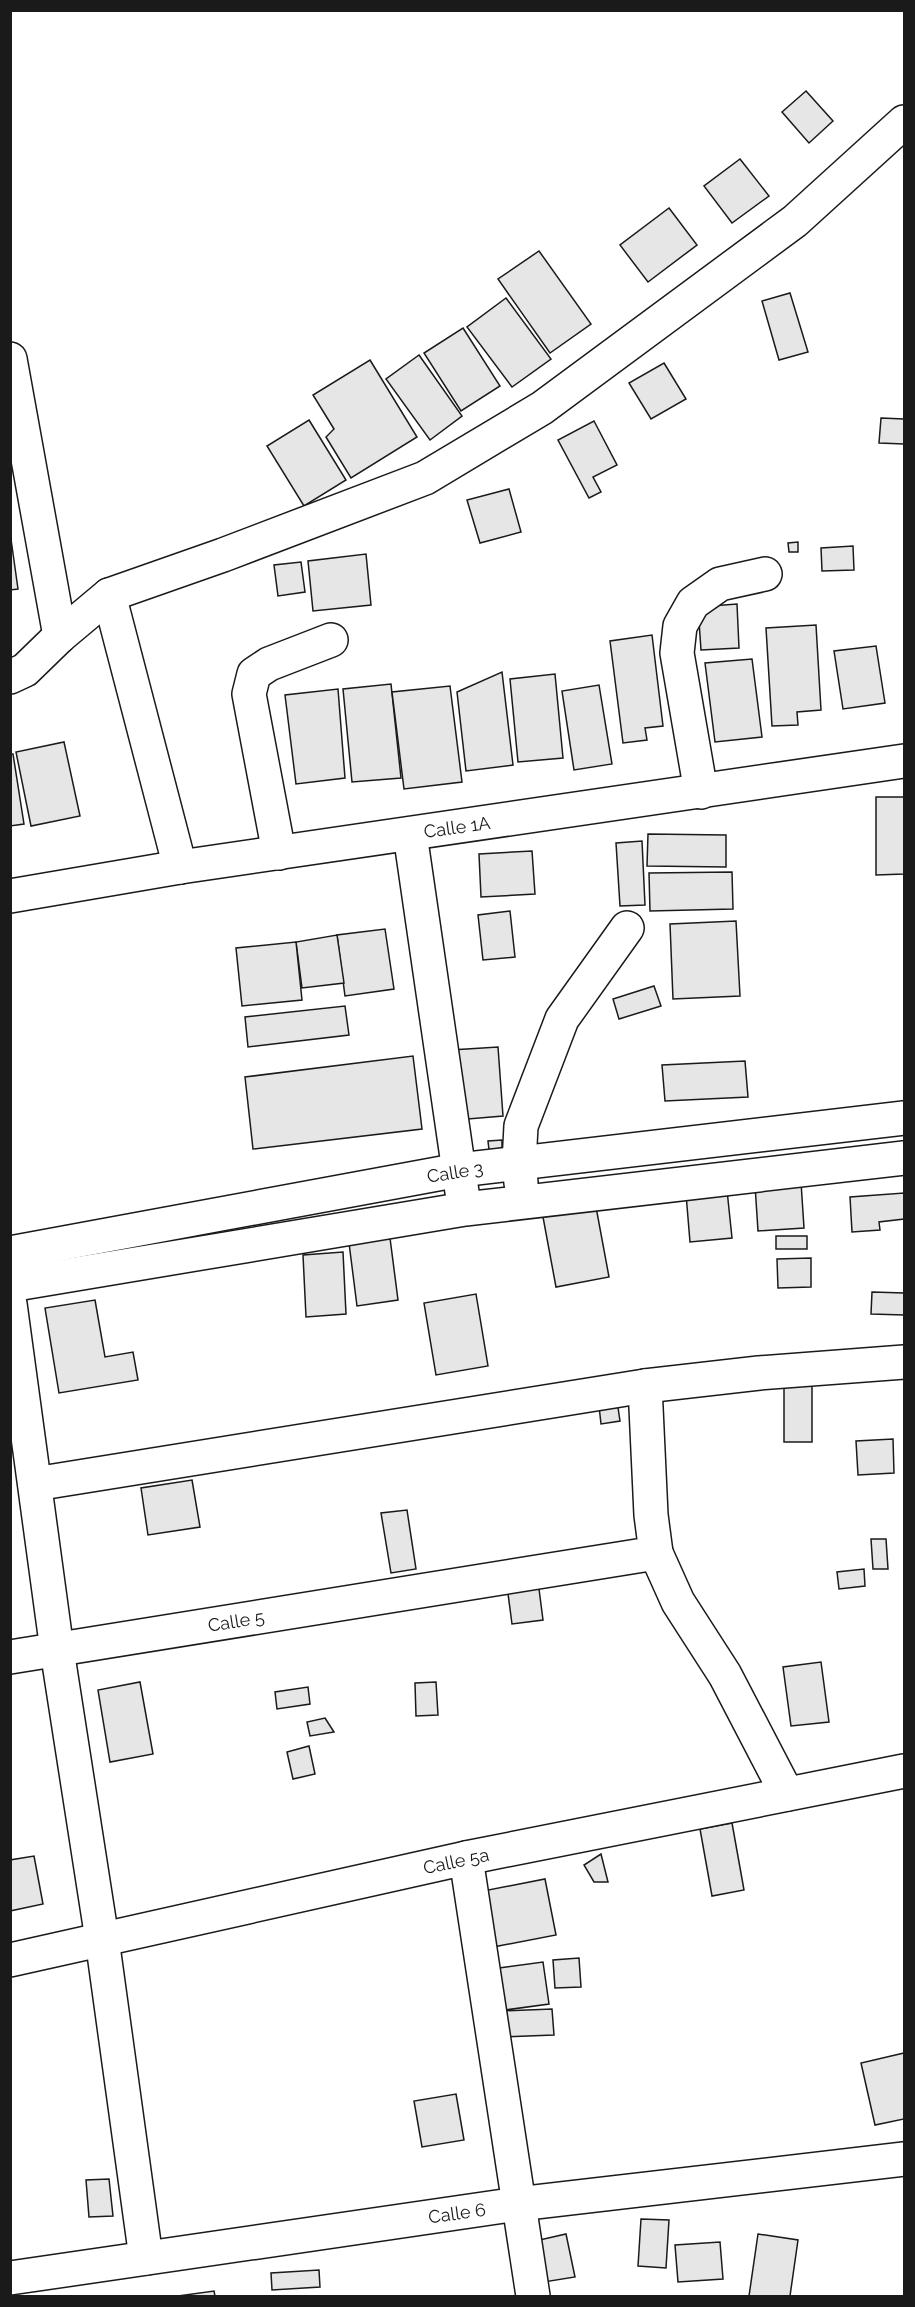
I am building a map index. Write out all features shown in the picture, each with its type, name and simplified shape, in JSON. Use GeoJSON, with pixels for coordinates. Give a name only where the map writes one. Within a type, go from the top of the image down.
{"type":"FeatureCollection","features":[{"type":"Feature","properties":{"kind":"street"},"geometry":{"type":"LineString","coordinates":[[10,677],[26,670],[60,636],[109,595],[223,555],[425,478],[542,408],[795,220],[904,122]]}},
{"type":"Feature","properties":{"kind":"street"},"geometry":{"type":"LineString","coordinates":[[10,359],[60,636]]}},
{"type":"Feature","properties":{"kind":"street"},"geometry":{"type":"LineString","coordinates":[[701,792],[677,653],[680,626],[693,603],[720,584],[765,573]]}},
{"type":"Feature","properties":{"kind":"street"},"geometry":{"type":"LineString","coordinates":[[109,595],[180,867]]}},
{"type":"Feature","properties":{"kind":"street"},"geometry":{"type":"LineString","coordinates":[[279,853],[249,694],[254,674],[268,664],[331,640]]}},
{"type":"Feature","properties":{"kind":"street","name":"Calle 1A"},"geometry":{"type":"LineString","coordinates":[[10,896],[180,867],[701,792],[904,760]]}},
{"type":"Feature","properties":{"kind":"street"},"geometry":{"type":"LineString","coordinates":[[410,834],[465,1209]]}},
{"type":"Feature","properties":{"kind":"street"},"geometry":{"type":"LineString","coordinates":[[523,1203],[519,1163],[521,1126],[562,1019],[627,928]]}},
{"type":"Feature","properties":{"kind":"street","name":"Calle 3"},"geometry":{"type":"LineString","coordinates":[[10,1254],[459,1170],[904,1118]]}},
{"type":"Feature","properties":{"kind":"street","name":"Calle 3"},"geometry":{"type":"LineString","coordinates":[[10,1285],[465,1209],[904,1158]]}},
{"type":"Feature","properties":{"kind":"street"},"geometry":{"type":"LineString","coordinates":[[10,1304],[57,1650],[102,1940],[146,2258]]}},
{"type":"Feature","properties":{"kind":"street"},"geometry":{"type":"LineString","coordinates":[[35,1484],[645,1386],[759,1373],[904,1362]]}},
{"type":"Feature","properties":{"kind":"street"},"geometry":{"type":"LineString","coordinates":[[645,1386],[651,1515],[657,1553],[678,1602],[724,1675],[787,1794]]}},
{"type":"Feature","properties":{"kind":"street","name":"Calle 5"},"geometry":{"type":"LineString","coordinates":[[10,1657],[657,1553]]}},
{"type":"Feature","properties":{"kind":"street","name":"Calle 5a"},"geometry":{"type":"LineString","coordinates":[[10,1960],[466,1858],[904,1771]]}},
{"type":"Feature","properties":{"kind":"street"},"geometry":{"type":"LineString","coordinates":[[466,1858],[533,2296]]}},
{"type":"Feature","properties":{"kind":"street","name":"Calle 6"},"geometry":{"type":"LineString","coordinates":[[10,2278],[518,2204],[904,2159]]}},
{"type":"Feature","properties":{"kind":"building"},"geometry":{"type":"Polygon","coordinates":[[[806,91],[833,121],[809,143],[782,112],[806,91]]]}},
{"type":"Feature","properties":{"kind":"building"},"geometry":{"type":"Polygon","coordinates":[[[740,159],[769,196],[732,223],[704,186],[740,159]]]}},
{"type":"Feature","properties":{"kind":"building"},"geometry":{"type":"Polygon","coordinates":[[[669,208],[697,245],[648,282],[620,245],[669,208]]]}},
{"type":"Feature","properties":{"kind":"building"},"geometry":{"type":"Polygon","coordinates":[[[539,251],[591,324],[550,353],[498,279],[539,251]]]}},
{"type":"Feature","properties":{"kind":"building"},"geometry":{"type":"Polygon","coordinates":[[[790,293],[808,352],[779,360],[762,301],[790,293]]]}},
{"type":"Feature","properties":{"kind":"building"},"geometry":{"type":"Polygon","coordinates":[[[506,298],[551,359],[512,387],[467,327],[506,298]]]}},
{"type":"Feature","properties":{"kind":"building"},"geometry":{"type":"Polygon","coordinates":[[[463,328],[500,386],[461,411],[424,353],[463,328]]]}},
{"type":"Feature","properties":{"kind":"building"},"geometry":{"type":"Polygon","coordinates":[[[419,355],[462,416],[430,440],[386,379],[419,355]]]}},
{"type":"Feature","properties":{"kind":"building"},"geometry":{"type":"Polygon","coordinates":[[[370,360],[417,437],[351,478],[326,437],[334,429],[313,395],[370,360]]]}},
{"type":"Feature","properties":{"kind":"building"},"geometry":{"type":"Polygon","coordinates":[[[664,363],[686,399],[651,419],[629,383],[664,363]]]}},
{"type":"Feature","properties":{"kind":"building"},"geometry":{"type":"Polygon","coordinates":[[[881,418],[904,419],[904,444],[879,443],[881,418]]]}},
{"type":"Feature","properties":{"kind":"building"},"geometry":{"type":"Polygon","coordinates":[[[309,420],[346,480],[304,506],[267,446],[309,420]]]}},
{"type":"Feature","properties":{"kind":"building"},"geometry":{"type":"Polygon","coordinates":[[[594,421],[617,465],[593,477],[601,492],[589,498],[558,440],[594,421]]]}},
{"type":"Feature","properties":{"kind":"building"},"geometry":{"type":"Polygon","coordinates":[[[509,489],[521,532],[480,543],[467,500],[509,489]]]}},
{"type":"Feature","properties":{"kind":"building"},"geometry":{"type":"Polygon","coordinates":[[[10,532],[18,589],[10,590],[10,532]]]}},
{"type":"Feature","properties":{"kind":"building"},"geometry":{"type":"Polygon","coordinates":[[[798,542],[798,552],[789,552],[788,543],[798,542]]]}},
{"type":"Feature","properties":{"kind":"building"},"geometry":{"type":"Polygon","coordinates":[[[853,546],[854,570],[822,571],[821,548],[853,546]]]}},
{"type":"Feature","properties":{"kind":"building"},"geometry":{"type":"Polygon","coordinates":[[[366,554],[371,605],[313,611],[308,561],[366,554]]]}},
{"type":"Feature","properties":{"kind":"building"},"geometry":{"type":"Polygon","coordinates":[[[301,562],[305,592],[278,596],[274,565],[301,562]]]}},
{"type":"Feature","properties":{"kind":"building"},"geometry":{"type":"Polygon","coordinates":[[[737,604],[739,648],[701,650],[698,607],[737,604]]]}},
{"type":"Feature","properties":{"kind":"building"},"geometry":{"type":"Polygon","coordinates":[[[816,625],[821,710],[797,712],[798,725],[772,726],[766,628],[816,625]]]}},
{"type":"Feature","properties":{"kind":"building"},"geometry":{"type":"Polygon","coordinates":[[[652,635],[663,726],[645,728],[647,740],[623,743],[610,641],[652,635]]]}},
{"type":"Feature","properties":{"kind":"building"},"geometry":{"type":"Polygon","coordinates":[[[876,646],[885,703],[843,709],[834,651],[876,646]]]}},
{"type":"Feature","properties":{"kind":"building"},"geometry":{"type":"Polygon","coordinates":[[[752,659],[762,737],[715,742],[705,663],[752,659]]]}},
{"type":"Feature","properties":{"kind":"building"},"geometry":{"type":"Polygon","coordinates":[[[502,672],[513,765],[466,771],[457,692],[502,672]]]}},
{"type":"Feature","properties":{"kind":"building"},"geometry":{"type":"Polygon","coordinates":[[[555,674],[563,758],[518,762],[510,679],[555,674]]]}},
{"type":"Feature","properties":{"kind":"building"},"geometry":{"type":"Polygon","coordinates":[[[391,684],[401,778],[352,782],[343,689],[391,684]]]}},
{"type":"Feature","properties":{"kind":"building"},"geometry":{"type":"Polygon","coordinates":[[[599,685],[612,764],[574,770],[562,691],[599,685]]]}},
{"type":"Feature","properties":{"kind":"building"},"geometry":{"type":"Polygon","coordinates":[[[450,686],[462,782],[404,789],[392,692],[450,686]]]}},
{"type":"Feature","properties":{"kind":"building"},"geometry":{"type":"Polygon","coordinates":[[[338,689],[345,778],[296,784],[285,695],[338,689]]]}},
{"type":"Feature","properties":{"kind":"building"},"geometry":{"type":"Polygon","coordinates":[[[64,742],[80,816],[31,826],[16,752],[64,742]]]}},
{"type":"Feature","properties":{"kind":"building"},"geometry":{"type":"Polygon","coordinates":[[[10,754],[13,754],[24,824],[10,826],[10,754]]]}},
{"type":"Feature","properties":{"kind":"building"},"geometry":{"type":"Polygon","coordinates":[[[876,797],[904,797],[904,874],[876,875],[876,797]]]}},
{"type":"Feature","properties":{"kind":"building"},"geometry":{"type":"Polygon","coordinates":[[[648,834],[726,835],[726,867],[647,866],[648,834]]]}},
{"type":"Feature","properties":{"kind":"building"},"geometry":{"type":"Polygon","coordinates":[[[642,841],[645,905],[620,906],[616,843],[642,841]]]}},
{"type":"Feature","properties":{"kind":"building"},"geometry":{"type":"Polygon","coordinates":[[[532,851],[535,894],[481,897],[479,854],[532,851]]]}},
{"type":"Feature","properties":{"kind":"building"},"geometry":{"type":"Polygon","coordinates":[[[732,872],[733,909],[650,911],[649,873],[732,872]]]}},
{"type":"Feature","properties":{"kind":"building"},"geometry":{"type":"Polygon","coordinates":[[[510,911],[515,957],[483,960],[478,915],[510,911]]]}},
{"type":"Feature","properties":{"kind":"building"},"geometry":{"type":"Polygon","coordinates":[[[736,921],[740,996],[673,999],[670,924],[736,921]]]}},
{"type":"Feature","properties":{"kind":"building"},"geometry":{"type":"Polygon","coordinates":[[[385,929],[394,989],[345,996],[337,935],[385,929]]]}},
{"type":"Feature","properties":{"kind":"building"},"geometry":{"type":"Polygon","coordinates":[[[337,935],[344,983],[302,988],[296,942],[337,935]]]}},
{"type":"Feature","properties":{"kind":"building"},"geometry":{"type":"Polygon","coordinates":[[[296,942],[302,1000],[242,1006],[236,948],[296,942]]]}},
{"type":"Feature","properties":{"kind":"building"},"geometry":{"type":"Polygon","coordinates":[[[654,986],[661,1006],[619,1019],[613,999],[654,986]]]}},
{"type":"Feature","properties":{"kind":"building"},"geometry":{"type":"Polygon","coordinates":[[[345,1006],[349,1035],[248,1047],[245,1017],[345,1006]]]}},
{"type":"Feature","properties":{"kind":"building"},"geometry":{"type":"Polygon","coordinates":[[[498,1047],[503,1116],[456,1120],[451,1050],[498,1047]]]}},
{"type":"Feature","properties":{"kind":"building"},"geometry":{"type":"Polygon","coordinates":[[[413,1056],[422,1129],[253,1149],[245,1077],[413,1056]]]}},
{"type":"Feature","properties":{"kind":"building"},"geometry":{"type":"Polygon","coordinates":[[[745,1061],[748,1097],[665,1101],[662,1065],[745,1061]]]}},
{"type":"Feature","properties":{"kind":"building"},"geometry":{"type":"Polygon","coordinates":[[[502,1140],[502,1148],[489,1150],[488,1141],[502,1140]]]}},
{"type":"Feature","properties":{"kind":"building"},"geometry":{"type":"Polygon","coordinates":[[[801,1182],[804,1228],[758,1231],[755,1185],[801,1182]]]}},
{"type":"Feature","properties":{"kind":"building"},"geometry":{"type":"Polygon","coordinates":[[[727,1190],[732,1238],[690,1242],[686,1194],[727,1190]]]}},
{"type":"Feature","properties":{"kind":"building"},"geometry":{"type":"Polygon","coordinates":[[[904,1193],[904,1219],[879,1222],[880,1230],[852,1232],[850,1197],[904,1193]]]}},
{"type":"Feature","properties":{"kind":"building"},"geometry":{"type":"Polygon","coordinates":[[[596,1207],[609,1277],[556,1287],[543,1217],[596,1207]]]}},
{"type":"Feature","properties":{"kind":"building"},"geometry":{"type":"Polygon","coordinates":[[[776,1236],[807,1236],[807,1249],[776,1249],[776,1236]]]}},
{"type":"Feature","properties":{"kind":"building"},"geometry":{"type":"Polygon","coordinates":[[[390,1238],[398,1300],[357,1306],[349,1243],[390,1238]]]}},
{"type":"Feature","properties":{"kind":"building"},"geometry":{"type":"Polygon","coordinates":[[[343,1252],[346,1314],[306,1317],[303,1255],[343,1252]]]}},
{"type":"Feature","properties":{"kind":"building"},"geometry":{"type":"Polygon","coordinates":[[[811,1258],[811,1287],[778,1288],[777,1259],[811,1258]]]}},
{"type":"Feature","properties":{"kind":"building"},"geometry":{"type":"Polygon","coordinates":[[[872,1292],[904,1293],[904,1315],[871,1314],[872,1292]]]}},
{"type":"Feature","properties":{"kind":"building"},"geometry":{"type":"Polygon","coordinates":[[[476,1294],[488,1366],[436,1375],[424,1303],[476,1294]]]}},
{"type":"Feature","properties":{"kind":"building"},"geometry":{"type":"Polygon","coordinates":[[[95,1300],[105,1357],[133,1352],[138,1380],[59,1393],[45,1308],[95,1300]]]}},
{"type":"Feature","properties":{"kind":"building"},"geometry":{"type":"Polygon","coordinates":[[[784,1383],[812,1383],[812,1442],[784,1442],[784,1383]]]}},
{"type":"Feature","properties":{"kind":"building"},"geometry":{"type":"Polygon","coordinates":[[[616,1394],[620,1421],[601,1424],[598,1397],[616,1394]]]}},
{"type":"Feature","properties":{"kind":"building"},"geometry":{"type":"Polygon","coordinates":[[[893,1439],[894,1473],[858,1475],[856,1441],[893,1439]]]}},
{"type":"Feature","properties":{"kind":"building"},"geometry":{"type":"Polygon","coordinates":[[[192,1480],[200,1527],[148,1535],[141,1488],[192,1480]]]}},
{"type":"Feature","properties":{"kind":"building"},"geometry":{"type":"Polygon","coordinates":[[[407,1510],[416,1569],[391,1573],[381,1513],[407,1510]]]}},
{"type":"Feature","properties":{"kind":"building"},"geometry":{"type":"Polygon","coordinates":[[[871,1539],[886,1539],[888,1569],[873,1569],[871,1539]]]}},
{"type":"Feature","properties":{"kind":"building"},"geometry":{"type":"Polygon","coordinates":[[[864,1569],[865,1586],[839,1589],[837,1572],[864,1569]]]}},
{"type":"Feature","properties":{"kind":"building"},"geometry":{"type":"Polygon","coordinates":[[[507,1586],[539,1589],[543,1620],[512,1624],[507,1586]]]}},
{"type":"Feature","properties":{"kind":"building"},"geometry":{"type":"Polygon","coordinates":[[[821,1662],[829,1722],[791,1726],[783,1667],[821,1662]]]}},
{"type":"Feature","properties":{"kind":"building"},"geometry":{"type":"Polygon","coordinates":[[[140,1682],[153,1754],[110,1762],[98,1690],[140,1682]]]}},
{"type":"Feature","properties":{"kind":"building"},"geometry":{"type":"Polygon","coordinates":[[[436,1682],[438,1715],[416,1716],[415,1683],[436,1682]]]}},
{"type":"Feature","properties":{"kind":"building"},"geometry":{"type":"Polygon","coordinates":[[[308,1687],[310,1704],[277,1709],[275,1692],[308,1687]]]}},
{"type":"Feature","properties":{"kind":"building"},"geometry":{"type":"Polygon","coordinates":[[[325,1718],[334,1732],[310,1736],[307,1722],[325,1718]]]}},
{"type":"Feature","properties":{"kind":"building"},"geometry":{"type":"Polygon","coordinates":[[[309,1746],[315,1774],[293,1779],[287,1752],[309,1746]]]}},
{"type":"Feature","properties":{"kind":"building"},"geometry":{"type":"Polygon","coordinates":[[[732,1823],[744,1890],[712,1896],[700,1829],[732,1823]]]}},
{"type":"Feature","properties":{"kind":"building"},"geometry":{"type":"Polygon","coordinates":[[[601,1854],[608,1882],[594,1882],[584,1865],[601,1854]]]}},
{"type":"Feature","properties":{"kind":"building"},"geometry":{"type":"Polygon","coordinates":[[[34,1856],[43,1904],[10,1911],[10,1860],[34,1856]]]}},
{"type":"Feature","properties":{"kind":"building"},"geometry":{"type":"Polygon","coordinates":[[[545,1879],[556,1935],[493,1947],[483,1891],[545,1879]]]}},
{"type":"Feature","properties":{"kind":"building"},"geometry":{"type":"Polygon","coordinates":[[[579,1958],[581,1987],[555,1988],[553,1960],[579,1958]]]}},
{"type":"Feature","properties":{"kind":"building"},"geometry":{"type":"Polygon","coordinates":[[[543,1962],[549,2004],[498,2011],[492,1969],[543,1962]]]}},
{"type":"Feature","properties":{"kind":"building"},"geometry":{"type":"Polygon","coordinates":[[[552,2009],[554,2035],[499,2037],[498,2011],[552,2009]]]}},
{"type":"Feature","properties":{"kind":"building"},"geometry":{"type":"Polygon","coordinates":[[[904,2053],[904,2119],[875,2125],[861,2063],[904,2053]]]}},
{"type":"Feature","properties":{"kind":"building"},"geometry":{"type":"Polygon","coordinates":[[[456,2094],[464,2140],[422,2147],[414,2101],[456,2094]]]}},
{"type":"Feature","properties":{"kind":"building"},"geometry":{"type":"Polygon","coordinates":[[[109,2179],[113,2216],[89,2217],[86,2180],[109,2179]]]}},
{"type":"Feature","properties":{"kind":"building"},"geometry":{"type":"Polygon","coordinates":[[[641,2219],[669,2220],[666,2268],[638,2266],[641,2219]]]}},
{"type":"Feature","properties":{"kind":"building"},"geometry":{"type":"Polygon","coordinates":[[[566,2234],[575,2277],[544,2282],[535,2241],[566,2234]]]}},
{"type":"Feature","properties":{"kind":"building"},"geometry":{"type":"Polygon","coordinates":[[[758,2234],[798,2240],[790,2296],[749,2296],[758,2234]]]}},
{"type":"Feature","properties":{"kind":"building"},"geometry":{"type":"Polygon","coordinates":[[[720,2242],[723,2279],[678,2282],[675,2245],[720,2242]]]}},
{"type":"Feature","properties":{"kind":"building"},"geometry":{"type":"Polygon","coordinates":[[[319,2270],[320,2287],[272,2290],[271,2273],[319,2270]]]}},
{"type":"Feature","properties":{"kind":"building"},"geometry":{"type":"Polygon","coordinates":[[[214,2291],[215,2296],[178,2296],[214,2291]]]}}]}
